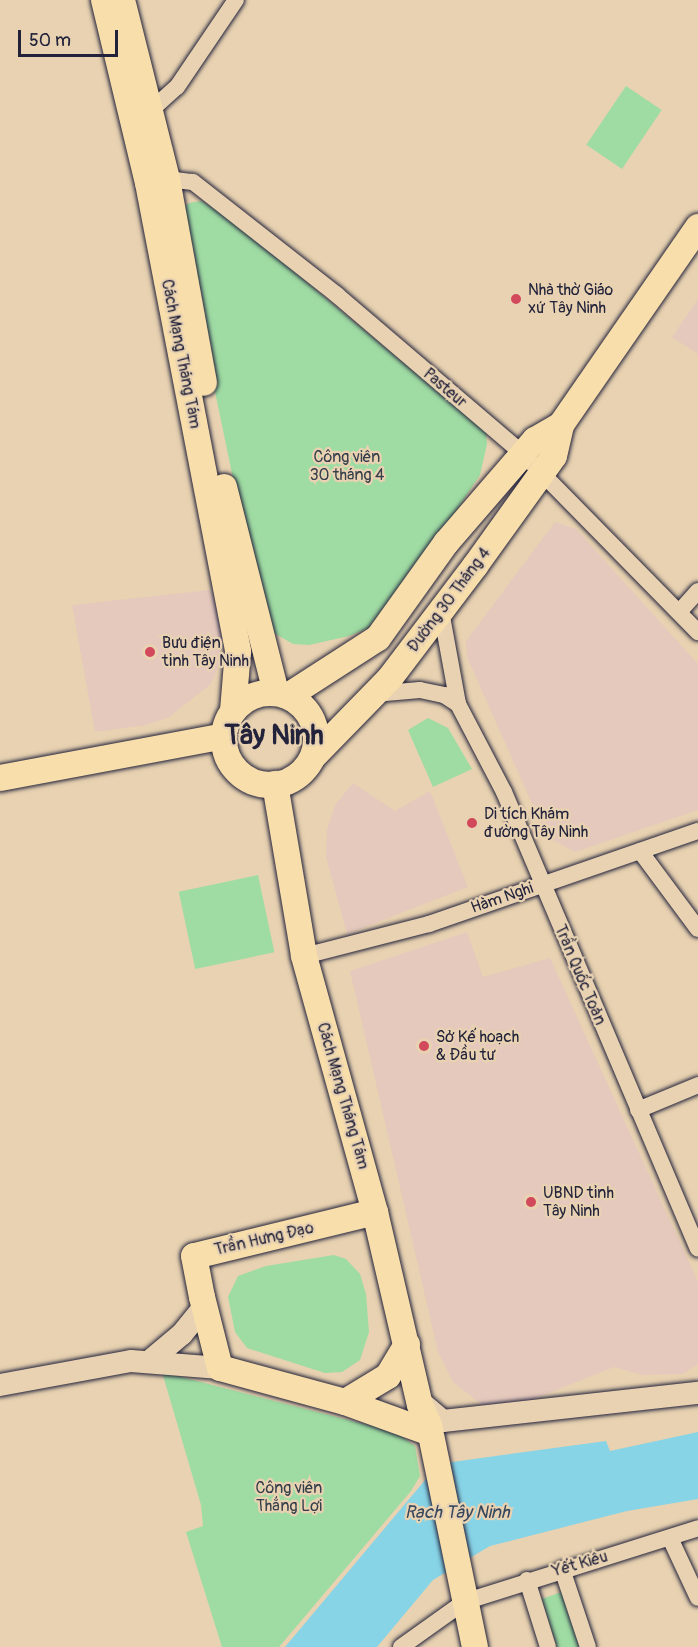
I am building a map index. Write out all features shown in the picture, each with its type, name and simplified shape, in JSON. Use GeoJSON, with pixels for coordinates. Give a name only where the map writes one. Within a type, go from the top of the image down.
{"type":"FeatureCollection","features":[{"type":"Feature","properties":{"kind":"main road","name":"Cách Mạng Tháng Tám"},"geometry":{"type":"LineString","coordinates":[[104,0],[141,114],[158,181],[223,483],[282,695]]}},
{"type":"Feature","properties":{"kind":"main road","name":"Cách Mạng Tháng Tám"},"geometry":{"type":"LineString","coordinates":[[122,0],[141,114]]}},
{"type":"Feature","properties":{"kind":"main road","name":"Cách Mạng Tháng Tám"},"geometry":{"type":"LineString","coordinates":[[158,181],[238,651],[233,710]]}},
{"type":"Feature","properties":{"kind":"main road","name":"Đường 30 Tháng 4"},"geometry":{"type":"LineString","coordinates":[[312,758],[374,694],[441,611],[542,473],[554,456],[561,425],[698,227]]}},
{"type":"Feature","properties":{"kind":"main road","name":"Đường 30 Tháng 4"},"geometry":{"type":"LineString","coordinates":[[282,695],[378,638],[446,543],[540,436],[561,425]]}},
{"type":"Feature","properties":{"kind":"main road"},"geometry":{"type":"LineString","coordinates":[[254,695],[282,695],[306,711],[312,722],[315,734],[312,758],[297,777],[275,784],[261,785],[238,773],[227,756],[224,736],[233,710],[254,695]]}},
{"type":"Feature","properties":{"kind":"main road"},"geometry":{"type":"LineString","coordinates":[[0,778],[224,736]]}},
{"type":"Feature","properties":{"kind":"main road","name":"Cách Mạng Tháng Tám"},"geometry":{"type":"LineString","coordinates":[[275,784],[304,956],[375,1212],[407,1344],[423,1427],[433,1434],[461,1590]]}},
{"type":"Feature","properties":{"kind":"main road","name":"Trần Hưng Đạo"},"geometry":{"type":"LineString","coordinates":[[220,1368],[194,1256],[375,1212]]}},
{"type":"Feature","properties":{"kind":"main road"},"geometry":{"type":"LineString","coordinates":[[345,1402],[388,1376],[407,1344]]}},
{"type":"Feature","properties":{"kind":"main road"},"geometry":{"type":"LineString","coordinates":[[220,1368],[345,1402],[433,1434]]}},
{"type":"Feature","properties":{"kind":"main road"},"geometry":{"type":"LineString","coordinates":[[461,1590],[475,1647]]}},
{"type":"Feature","properties":{"kind":"street"},"geometry":{"type":"LineString","coordinates":[[141,114],[177,87],[236,0]]}},
{"type":"Feature","properties":{"kind":"street","name":"Pasteur"},"geometry":{"type":"LineString","coordinates":[[158,181],[193,182],[337,296],[523,454],[680,611],[698,633]]}},
{"type":"Feature","properties":{"kind":"street"},"geometry":{"type":"LineString","coordinates":[[680,611],[698,591]]}},
{"type":"Feature","properties":{"kind":"street","name":"Trần Quốc Toản"},"geometry":{"type":"LineString","coordinates":[[441,611],[458,704],[504,792],[541,885],[698,1248]]}},
{"type":"Feature","properties":{"kind":"street"},"geometry":{"type":"LineString","coordinates":[[374,694],[420,690],[444,695],[458,704]]}},
{"type":"Feature","properties":{"kind":"street","name":"Hàm Nghi"},"geometry":{"type":"LineString","coordinates":[[304,956],[429,924],[698,831]]}},
{"type":"Feature","properties":{"kind":"street"},"geometry":{"type":"LineString","coordinates":[[640,851],[698,929]]}},
{"type":"Feature","properties":{"kind":"street"},"geometry":{"type":"LineString","coordinates":[[638,1110],[698,1085]]}},
{"type":"Feature","properties":{"kind":"street"},"geometry":{"type":"LineString","coordinates":[[151,1360],[182,1334],[205,1306]]}},
{"type":"Feature","properties":{"kind":"street"},"geometry":{"type":"LineString","coordinates":[[0,1385],[104,1364],[151,1360],[220,1368]]}},
{"type":"Feature","properties":{"kind":"street"},"geometry":{"type":"LineString","coordinates":[[433,1434],[698,1393]]}},
{"type":"Feature","properties":{"kind":"street","name":"Yết Kiêu"},"geometry":{"type":"LineString","coordinates":[[401,1647],[461,1590],[527,1580],[698,1528]]}},
{"type":"Feature","properties":{"kind":"street"},"geometry":{"type":"LineString","coordinates":[[670,1538],[698,1598]]}},
{"type":"Feature","properties":{"kind":"street"},"geometry":{"type":"LineString","coordinates":[[562,1569],[588,1647]]}},
{"type":"Feature","properties":{"kind":"street"},"geometry":{"type":"LineString","coordinates":[[527,1580],[548,1647]]}},
{"type":"Feature","properties":{"kind":"shaded area"},"geometry":{"type":"Polygon","coordinates":[[[698,299],[698,354],[672,337],[698,299]]]}},
{"type":"Feature","properties":{"kind":"shaded area"},"geometry":{"type":"Polygon","coordinates":[[[555,522],[576,529],[698,664],[698,810],[575,852],[547,837],[467,657],[466,641],[555,522]]]}},
{"type":"Feature","properties":{"kind":"shaded area","name":"Bưu điện tỉnh Tây Ninh"},"geometry":{"type":"Polygon","coordinates":[[[210,590],[221,616],[222,637],[218,667],[211,684],[169,717],[146,725],[95,732],[72,605],[210,590]]]}},
{"type":"Feature","properties":{"kind":"shaded area"},"geometry":{"type":"Polygon","coordinates":[[[353,783],[395,811],[430,791],[468,887],[347,934],[326,857],[327,830],[335,805],[353,783]]]}},
{"type":"Feature","properties":{"kind":"shaded area","name":"UBND tỉnh Tây Ninh"},"geometry":{"type":"Polygon","coordinates":[[[467,932],[483,977],[550,958],[698,1282],[698,1364],[683,1374],[642,1375],[614,1367],[512,1408],[485,1407],[453,1382],[438,1352],[350,971],[467,932]]]}},
{"type":"Feature","properties":{"kind":"green space"},"geometry":{"type":"Polygon","coordinates":[[[626,86],[662,110],[622,169],[586,145],[626,86]]]}},
{"type":"Feature","properties":{"kind":"green space","name":"Công viên 30 tháng 4"},"geometry":{"type":"Polygon","coordinates":[[[201,201],[226,215],[486,432],[487,444],[480,475],[381,623],[349,636],[309,645],[293,644],[267,629],[260,608],[183,238],[182,209],[189,203],[201,201]]]}},
{"type":"Feature","properties":{"kind":"green space"},"geometry":{"type":"Polygon","coordinates":[[[428,718],[448,728],[472,769],[433,787],[408,730],[428,718]]]}},
{"type":"Feature","properties":{"kind":"green space"},"geometry":{"type":"Polygon","coordinates":[[[258,875],[274,952],[195,969],[179,892],[258,875]]]}},
{"type":"Feature","properties":{"kind":"green space"},"geometry":{"type":"Polygon","coordinates":[[[334,1255],[346,1259],[360,1274],[366,1294],[369,1332],[360,1360],[342,1372],[325,1373],[247,1348],[235,1332],[228,1297],[238,1276],[266,1266],[334,1255]]]}},
{"type":"Feature","properties":{"kind":"green space","name":"Công viên Thắng Lợi"},"geometry":{"type":"Polygon","coordinates":[[[162,1372],[395,1432],[415,1446],[420,1476],[411,1491],[279,1647],[222,1647],[186,1532],[203,1526],[201,1505],[162,1372]]]}},
{"type":"Feature","properties":{"kind":"green space"},"geometry":{"type":"Polygon","coordinates":[[[564,1591],[583,1647],[557,1647],[542,1599],[564,1591]]]}},
{"type":"Feature","properties":{"kind":"water","name":"Rạch Tây Ninh"},"geometry":{"type":"Polygon","coordinates":[[[698,1432],[698,1499],[627,1511],[490,1546],[433,1580],[377,1647],[285,1647],[426,1479],[452,1462],[606,1441],[610,1451],[698,1432]]]}},
{"type":"Feature","properties":{"kind":"place","name":"Nhà thờ Giáo xứ Tây Ninh"},"geometry":{"type":"Point","coordinates":[516,299]}},
{"type":"Feature","properties":{"kind":"place","name":"Bưu điện tỉnh Tây Ninh"},"geometry":{"type":"Point","coordinates":[150,652]}},
{"type":"Feature","properties":{"kind":"place","name":"Di tích Khám đường Tây Ninh"},"geometry":{"type":"Point","coordinates":[472,823]}},
{"type":"Feature","properties":{"kind":"place","name":"Sở Kế hoạch & Đầu tư"},"geometry":{"type":"Point","coordinates":[424,1046]}},
{"type":"Feature","properties":{"kind":"place","name":"UBND tỉnh Tây Ninh"},"geometry":{"type":"Point","coordinates":[531,1202]}},
{"type":"Feature","properties":{"kind":"district","name":"Tây Ninh"},"geometry":{"type":"Point","coordinates":[274,736]}}]}
